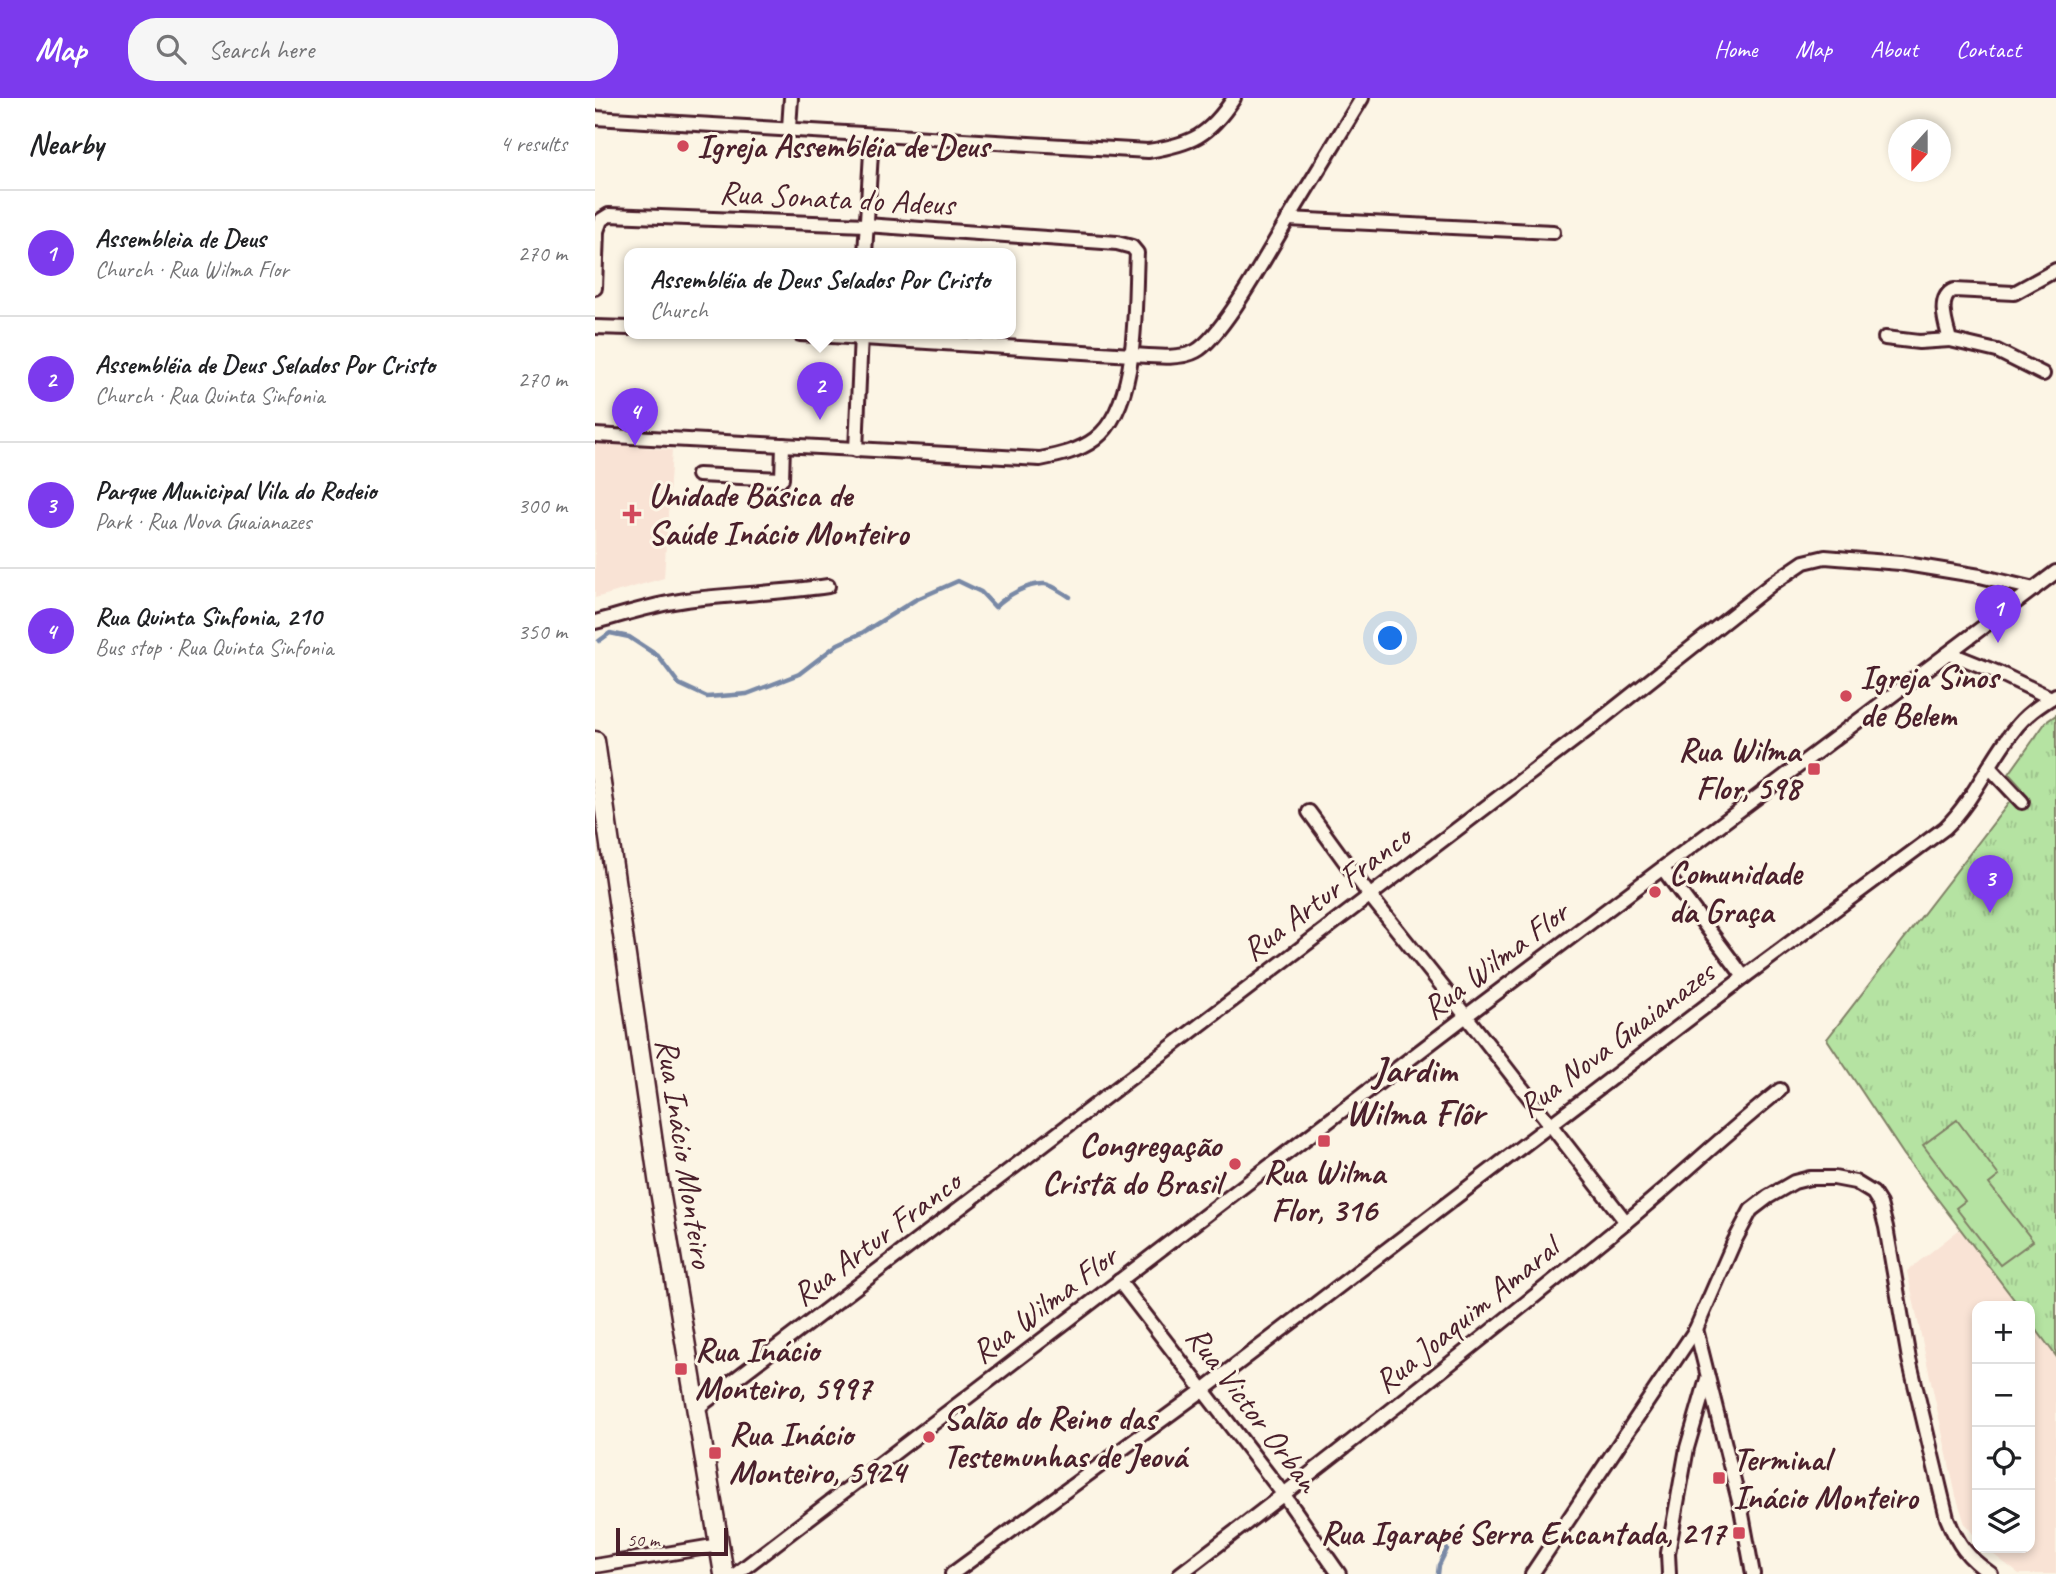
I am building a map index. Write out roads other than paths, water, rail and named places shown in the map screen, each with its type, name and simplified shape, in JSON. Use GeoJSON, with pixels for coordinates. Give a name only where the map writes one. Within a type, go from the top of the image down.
{"type":"FeatureCollection","features":[{"type":"Feature","properties":{"kind":"street"},"geometry":{"type":"LineString","coordinates":[[789,128],[790,98]]}},
{"type":"Feature","properties":{"kind":"street"},"geometry":{"type":"LineString","coordinates":[[595,118],[1148,150],[1173,147],[1196,138],[1219,120],[1234,98]]}},
{"type":"Feature","properties":{"kind":"street"},"geometry":{"type":"LineString","coordinates":[[904,339],[1132,355],[1186,355],[1202,347],[1218,331],[1362,98]]}},
{"type":"Feature","properties":{"kind":"street"},"geometry":{"type":"LineString","coordinates":[[865,248],[872,135]]}},
{"type":"Feature","properties":{"kind":"street","name":"Rua Sonata do Adeus"},"geometry":{"type":"LineString","coordinates":[[595,288],[597,231],[601,220],[609,215],[866,225],[1117,243],[1132,247],[1136,253],[1132,355]]}},
{"type":"Feature","properties":{"kind":"street"},"geometry":{"type":"LineString","coordinates":[[1289,219],[1553,232]]}},
{"type":"Feature","properties":{"kind":"street"},"geometry":{"type":"LineString","coordinates":[[1950,340],[1944,314],[1944,297],[1949,291],[2014,293],[2056,270]]}},
{"type":"Feature","properties":{"kind":"street"},"geometry":{"type":"LineString","coordinates":[[595,327],[624,328]]}},
{"type":"Feature","properties":{"kind":"street"},"geometry":{"type":"LineString","coordinates":[[1885,338],[1919,342],[1950,340],[1997,351],[2043,374]]}},
{"type":"Feature","properties":{"kind":"street"},"geometry":{"type":"LineString","coordinates":[[856,450],[861,339]]}},
{"type":"Feature","properties":{"kind":"street"},"geometry":{"type":"LineString","coordinates":[[595,435],[1040,459],[1070,453],[1096,438],[1112,421],[1121,401],[1132,355]]}},
{"type":"Feature","properties":{"kind":"street"},"geometry":{"type":"LineString","coordinates":[[698,475],[782,479],[783,445]]}},
{"type":"Feature","properties":{"kind":"street","name":"Rua Artur Franco"},"geometry":{"type":"LineString","coordinates":[[695,1409],[768,1356],[1370,896],[1773,583],[1804,562],[1825,557],[1900,563],[1980,576],[2034,589]]}},
{"type":"Feature","properties":{"kind":"street","name":"Rua Wilma Flor"},"geometry":{"type":"LineString","coordinates":[[736,1574],[1466,1016],[2056,572]]}},
{"type":"Feature","properties":{"kind":"street"},"geometry":{"type":"LineString","coordinates":[[595,622],[684,600],[779,593],[828,586]]}},
{"type":"Feature","properties":{"kind":"street","name":"Rua Nova Guaianazes"},"geometry":{"type":"LineString","coordinates":[[1949,653],[2054,697]]}},
{"type":"Feature","properties":{"kind":"street","name":"Rua Nova Guaianazes"},"geometry":{"type":"LineString","coordinates":[[952,1574],[1203,1390],[1744,977],[1945,828],[1964,807],[2020,723],[2030,712],[2054,697]]}},
{"type":"Feature","properties":{"kind":"street","name":"Rua Inácio Monteiro"},"geometry":{"type":"LineString","coordinates":[[595,741],[659,1185],[724,1574]]}},
{"type":"Feature","properties":{"kind":"street"},"geometry":{"type":"LineString","coordinates":[[1989,768],[2022,802]]}},
{"type":"Feature","properties":{"kind":"street"},"geometry":{"type":"LineString","coordinates":[[1309,812],[1370,896],[1626,1222]]}},
{"type":"Feature","properties":{"kind":"street"},"geometry":{"type":"LineString","coordinates":[[1663,869],[1744,977]]}},
{"type":"Feature","properties":{"kind":"street","name":"Rua Joaquim Amaral"},"geometry":{"type":"LineString","coordinates":[[1180,1574],[1392,1411],[1626,1222],[1780,1090]]}},
{"type":"Feature","properties":{"kind":"street"},"geometry":{"type":"LineString","coordinates":[[1532,1574],[1696,1329],[1743,1224],[1752,1210],[1794,1182],[1823,1177],[1855,1182],[1873,1193],[1880,1204],[1909,1359],[1947,1518],[1962,1548],[1991,1574]]}},
{"type":"Feature","properties":{"kind":"street","name":"Rua Victor Orban"},"geometry":{"type":"LineString","coordinates":[[1119,1281],[1284,1495],[1339,1574]]}},
{"type":"Feature","properties":{"kind":"street"},"geometry":{"type":"LineString","coordinates":[[1696,1329],[1741,1509],[1753,1574]]}},
{"type":"Feature","properties":{"kind":"street"},"geometry":{"type":"LineString","coordinates":[[1669,1574],[1668,1553],[1687,1448],[1708,1377]]}},
{"type":"Feature","properties":{"kind":"street"},"geometry":{"type":"LineString","coordinates":[[595,1566],[719,1545]]}},
{"type":"Feature","properties":{"kind":"waterway"},"geometry":{"type":"LineString","coordinates":[[599,641],[610,633],[629,637],[658,656],[679,684],[707,697],[747,694],[799,674],[838,644],[862,633],[915,600],[958,581],[981,592],[995,607],[1018,591],[1038,584],[1051,586],[1070,597]]}},
{"type":"Feature","properties":{"kind":"waterway"},"geometry":{"type":"LineString","coordinates":[[1438,1574],[1439,1565],[1447,1549]]}},
{"type":"Feature","properties":{"kind":"place","name":"Igreja Assembléia de Deus"},"geometry":{"type":"Point","coordinates":[683,146]}},
{"type":"Feature","properties":{"kind":"place","name":"Assembléia de Deus Selados Por Cristo"},"geometry":{"type":"Point","coordinates":[820,420]}},
{"type":"Feature","properties":{"kind":"place","name":"Rua Quinta Sinfonia, 210"},"geometry":{"type":"Point","coordinates":[635,446]}},
{"type":"Feature","properties":{"kind":"place","name":"Unidade Básica de Saúde Inácio Monteiro"},"geometry":{"type":"Point","coordinates":[632,514]}},
{"type":"Feature","properties":{"kind":"place","name":"Assembleia de Deus"},"geometry":{"type":"Point","coordinates":[1998,643]}},
{"type":"Feature","properties":{"kind":"place","name":"Igreja Sinos de Belem"},"geometry":{"type":"Point","coordinates":[1846,696]}},
{"type":"Feature","properties":{"kind":"place","name":"Rua Wilma Flor, 598"},"geometry":{"type":"Point","coordinates":[1814,769]}},
{"type":"Feature","properties":{"kind":"place","name":"Comunidade da Graça"},"geometry":{"type":"Point","coordinates":[1655,892]}},
{"type":"Feature","properties":{"kind":"place","name":"Parque Municipal Vila do Rodeio"},"geometry":{"type":"Point","coordinates":[1990,913]}},
{"type":"Feature","properties":{"kind":"place","name":"Rua Wilma Flor, 316"},"geometry":{"type":"Point","coordinates":[1324,1141]}},
{"type":"Feature","properties":{"kind":"place","name":"Congregação Cristã do Brasil"},"geometry":{"type":"Point","coordinates":[1235,1164]}},
{"type":"Feature","properties":{"kind":"place","name":"Rua Inácio Monteiro, 5997"},"geometry":{"type":"Point","coordinates":[681,1369]}},
{"type":"Feature","properties":{"kind":"place","name":"Salão do Reino das Testemunhas de Jeová"},"geometry":{"type":"Point","coordinates":[929,1437]}},
{"type":"Feature","properties":{"kind":"place","name":"Rua Inácio Monteiro, 5924"},"geometry":{"type":"Point","coordinates":[715,1453]}},
{"type":"Feature","properties":{"kind":"place","name":"Terminal Inácio Monteiro"},"geometry":{"type":"Point","coordinates":[1719,1478]}},
{"type":"Feature","properties":{"kind":"place","name":"Rua Igarapé Serra Encantada, 217"},"geometry":{"type":"Point","coordinates":[1739,1533]}},
{"type":"Feature","properties":{"kind":"district","name":"Jardim Wilma Flôr"},"geometry":{"type":"Point","coordinates":[1415,1090]}}]}
